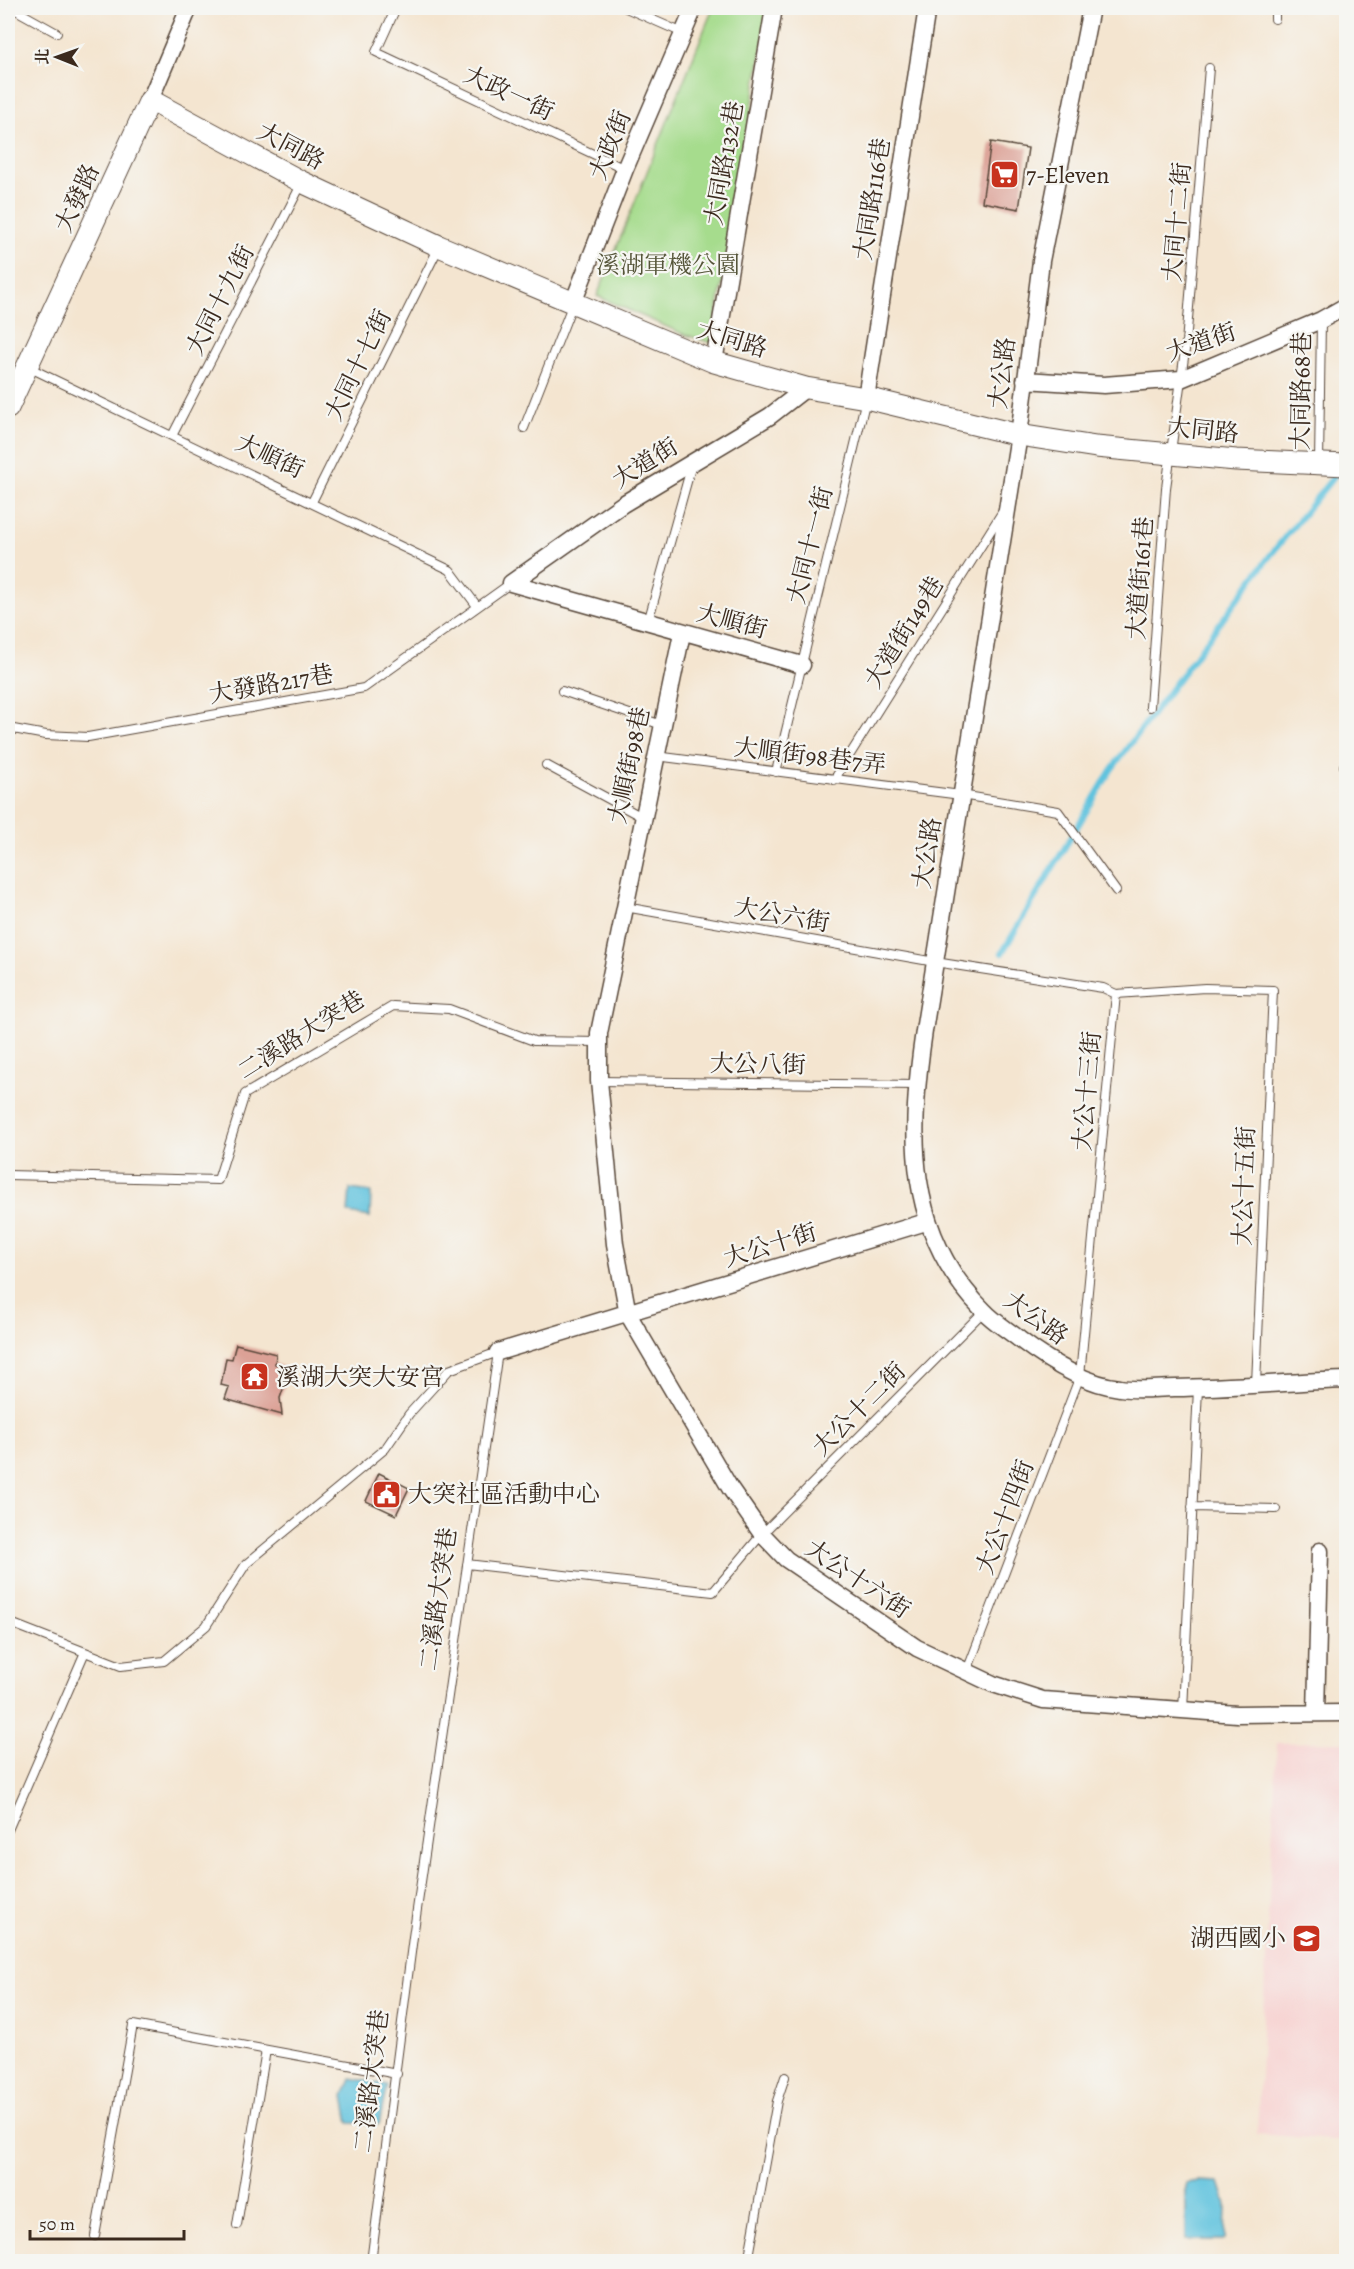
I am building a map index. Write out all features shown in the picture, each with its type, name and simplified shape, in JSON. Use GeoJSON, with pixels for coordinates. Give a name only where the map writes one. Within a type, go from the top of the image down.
{"type":"FeatureCollection","features":[{"type":"Feature","properties":{"kind":"street","name":"大發路"},"geometry":{"type":"LineString","coordinates":[[8,408],[150,100],[189,8]]}},
{"type":"Feature","properties":{"kind":"street","name":"大政街"},"geometry":{"type":"LineString","coordinates":[[573,303],[625,169],[694,8]]}},
{"type":"Feature","properties":{"kind":"street","name":"大同路132巷"},"geometry":{"type":"LineString","coordinates":[[714,362],[774,8]]}},
{"type":"Feature","properties":{"kind":"street","name":"大同路116巷"},"geometry":{"type":"LineString","coordinates":[[866,398],[927,8]]}},
{"type":"Feature","properties":{"kind":"street","name":"大公路"},"geometry":{"type":"LineString","coordinates":[[1091,8],[1041,261],[1018,435],[916,1085],[915,1151],[926,1222],[956,1275],[984,1311],[1037,1353],[1080,1376],[1120,1388],[1198,1388],[1347,1380]]}},
{"type":"Feature","properties":{"kind":"street","name":"大同路"},"geometry":{"type":"LineString","coordinates":[[150,100],[302,182],[439,246],[676,349],[714,362],[806,388],[866,398],[1018,435],[1096,447],[1236,460],[1333,464]]}},
{"type":"Feature","properties":{"kind":"street","name":"大道街"},"geometry":{"type":"LineString","coordinates":[[1025,380],[1104,385],[1182,379],[1321,320],[1347,306]]}},
{"type":"Feature","properties":{"kind":"street","name":"大道街"},"geometry":{"type":"LineString","coordinates":[[511,583],[622,504],[770,416],[806,388]]}},
{"type":"Feature","properties":{"kind":"street","name":"大順街"},"geometry":{"type":"LineString","coordinates":[[511,583],[802,665]]}},
{"type":"Feature","properties":{"kind":"street","name":"大順街98巷"},"geometry":{"type":"LineString","coordinates":[[623,906],[682,633]]}},
{"type":"Feature","properties":{"kind":"street"},"geometry":{"type":"LineString","coordinates":[[623,906],[599,1042],[599,1081],[615,1244],[628,1314]]}},
{"type":"Feature","properties":{"kind":"street","name":"大公十街"},"geometry":{"type":"LineString","coordinates":[[498,1352],[926,1222]]}},
{"type":"Feature","properties":{"kind":"street","name":"大公十六街"},"geometry":{"type":"LineString","coordinates":[[628,1314],[730,1488],[762,1533],[786,1559],[908,1641],[993,1684],[1043,1700],[1183,1711],[1347,1713]]}},
{"type":"Feature","properties":{"kind":"street"},"geometry":{"type":"LineString","coordinates":[[1316,1713],[1320,1551]]}},
{"type":"Feature","properties":{"kind":"lane"},"geometry":{"type":"LineString","coordinates":[[12,8],[57,33]]}},
{"type":"Feature","properties":{"kind":"lane","name":"大政一街"},"geometry":{"type":"LineString","coordinates":[[396,8],[376,52],[625,169]]}},
{"type":"Feature","properties":{"kind":"lane"},"geometry":{"type":"LineString","coordinates":[[626,8],[683,33]]}},
{"type":"Feature","properties":{"kind":"lane"},"geometry":{"type":"LineString","coordinates":[[1275,8],[1275,19]]}},
{"type":"Feature","properties":{"kind":"lane","name":"大同十二街"},"geometry":{"type":"LineString","coordinates":[[1169,453],[1182,379],[1209,68]]}},
{"type":"Feature","properties":{"kind":"lane","name":"大同十九街"},"geometry":{"type":"LineString","coordinates":[[172,436],[302,182]]}},
{"type":"Feature","properties":{"kind":"lane","name":"大同十七街"},"geometry":{"type":"LineString","coordinates":[[312,502],[439,246]]}},
{"type":"Feature","properties":{"kind":"lane"},"geometry":{"type":"LineString","coordinates":[[524,428],[573,303]]}},
{"type":"Feature","properties":{"kind":"lane","name":"大同路68巷"},"geometry":{"type":"LineString","coordinates":[[1321,320],[1333,464]]}},
{"type":"Feature","properties":{"kind":"lane","name":"大順街"},"geometry":{"type":"LineString","coordinates":[[28,367],[450,570],[477,606]]}},
{"type":"Feature","properties":{"kind":"lane","name":"大同十一街"},"geometry":{"type":"LineString","coordinates":[[776,772],[866,398]]}},
{"type":"Feature","properties":{"kind":"lane","name":"大道街161巷"},"geometry":{"type":"LineString","coordinates":[[1150,707],[1169,453]]}},
{"type":"Feature","properties":{"kind":"lane"},"geometry":{"type":"LineString","coordinates":[[648,623],[692,461]]}},
{"type":"Feature","properties":{"kind":"lane","name":"大道街149巷"},"geometry":{"type":"LineString","coordinates":[[834,780],[1006,504]]}},
{"type":"Feature","properties":{"kind":"lane","name":"大發路217巷"},"geometry":{"type":"LineString","coordinates":[[8,728],[46,735],[88,737],[364,688],[511,583]]}},
{"type":"Feature","properties":{"kind":"lane"},"geometry":{"type":"LineString","coordinates":[[562,691],[662,725]]}},
{"type":"Feature","properties":{"kind":"lane","name":"大順街98巷7弄"},"geometry":{"type":"LineString","coordinates":[[655,756],[961,795],[1058,811],[1116,891]]}},
{"type":"Feature","properties":{"kind":"lane"},"geometry":{"type":"LineString","coordinates":[[546,765],[642,817]]}},
{"type":"Feature","properties":{"kind":"lane","name":"大公六街"},"geometry":{"type":"LineString","coordinates":[[623,906],[935,962]]}},
{"type":"Feature","properties":{"kind":"lane"},"geometry":{"type":"LineString","coordinates":[[935,962],[1103,988],[1116,994]]}},
{"type":"Feature","properties":{"kind":"lane","name":"大公十五街"},"geometry":{"type":"LineString","coordinates":[[1116,994],[1205,988],[1273,990],[1256,1384]]}},
{"type":"Feature","properties":{"kind":"lane","name":"大公十三街"},"geometry":{"type":"LineString","coordinates":[[1080,1376],[1116,994]]}},
{"type":"Feature","properties":{"kind":"lane","name":"二溪路大突巷"},"geometry":{"type":"LineString","coordinates":[[8,1175],[218,1180],[246,1094],[393,1006],[449,1009],[534,1041],[599,1042]]}},
{"type":"Feature","properties":{"kind":"lane","name":"大公八街"},"geometry":{"type":"LineString","coordinates":[[599,1081],[916,1085]]}},
{"type":"Feature","properties":{"kind":"lane","name":"大公十二街"},"geometry":{"type":"LineString","coordinates":[[467,1564],[713,1592],[762,1533],[984,1311]]}},
{"type":"Feature","properties":{"kind":"lane"},"geometry":{"type":"LineString","coordinates":[[8,1622],[121,1666],[164,1661],[206,1626],[246,1564],[385,1449],[409,1414],[449,1370],[498,1352]]}},
{"type":"Feature","properties":{"kind":"lane","name":"二溪路大突巷"},"geometry":{"type":"LineString","coordinates":[[371,2262],[413,1937],[498,1352]]}},
{"type":"Feature","properties":{"kind":"lane","name":"大公十四街"},"geometry":{"type":"LineString","coordinates":[[967,1671],[1080,1376]]}},
{"type":"Feature","properties":{"kind":"lane"},"geometry":{"type":"LineString","coordinates":[[1183,1711],[1198,1388]]}},
{"type":"Feature","properties":{"kind":"lane"},"geometry":{"type":"LineString","coordinates":[[1192,1507],[1276,1509]]}},
{"type":"Feature","properties":{"kind":"lane"},"geometry":{"type":"LineString","coordinates":[[8,1830],[10,1816],[86,1652]]}},
{"type":"Feature","properties":{"kind":"lane"},"geometry":{"type":"LineString","coordinates":[[95,2236],[133,2025],[397,2074]]}},
{"type":"Feature","properties":{"kind":"lane"},"geometry":{"type":"LineString","coordinates":[[237,2225],[266,2050]]}},
{"type":"Feature","properties":{"kind":"lane"},"geometry":{"type":"LineString","coordinates":[[748,2262],[777,2100],[785,2077]]}},
{"type":"Feature","properties":{"kind":"shaded area","name":"湖西國小"},"geometry":{"type":"Polygon","coordinates":[[[1346,1742],[1346,2141],[1257,2134],[1277,1743],[1346,1742]]]}},
{"type":"Feature","properties":{"kind":"green space","name":"溪湖軍機公園"},"geometry":{"type":"Polygon","coordinates":[[[713,8],[769,8],[712,343],[683,334],[597,296],[713,8]]]}},
{"type":"Feature","properties":{"kind":"water"},"geometry":{"type":"Polygon","coordinates":[[[350,1189],[371,1192],[370,1217],[348,1213],[350,1189]]]}},
{"type":"Feature","properties":{"kind":"water"},"geometry":{"type":"Polygon","coordinates":[[[351,2078],[387,2085],[379,2124],[349,2123],[344,2096],[351,2078]]]}},
{"type":"Feature","properties":{"kind":"water"},"geometry":{"type":"Polygon","coordinates":[[[1219,2182],[1226,2204],[1225,2240],[1186,2240],[1186,2183],[1219,2182]]]}},
{"type":"Feature","properties":{"kind":"building","name":"7-Eleven"},"geometry":{"type":"Polygon","coordinates":[[[991,142],[1028,148],[1019,209],[982,202],[991,142]]]}},
{"type":"Feature","properties":{"kind":"building","name":"溪湖大突大安宮"},"geometry":{"type":"Polygon","coordinates":[[[236,1344],[276,1354],[275,1364],[290,1369],[280,1398],[282,1415],[225,1399],[229,1387],[221,1385],[226,1358],[232,1359],[236,1344]]]}},
{"type":"Feature","properties":{"kind":"building","name":"大突社區活動中心"},"geometry":{"type":"Polygon","coordinates":[[[379,1473],[409,1488],[396,1515],[366,1501],[379,1473]]]}},
{"type":"Feature","properties":{"kind":"waterway"},"geometry":{"type":"LineString","coordinates":[[1002,953],[1111,770],[1269,557],[1339,470]]}},
{"type":"Feature","properties":{"kind":"place","name":"7-Eleven"},"geometry":{"type":"Point","coordinates":[1005,175]}},
{"type":"Feature","properties":{"kind":"place","name":"溪湖大突大安宮"},"geometry":{"type":"Point","coordinates":[255,1377]}},
{"type":"Feature","properties":{"kind":"place","name":"大突社區活動中心"},"geometry":{"type":"Point","coordinates":[387,1494]}},
{"type":"Feature","properties":{"kind":"place","name":"湖西國小"},"geometry":{"type":"Point","coordinates":[1307,1938]}}]}
